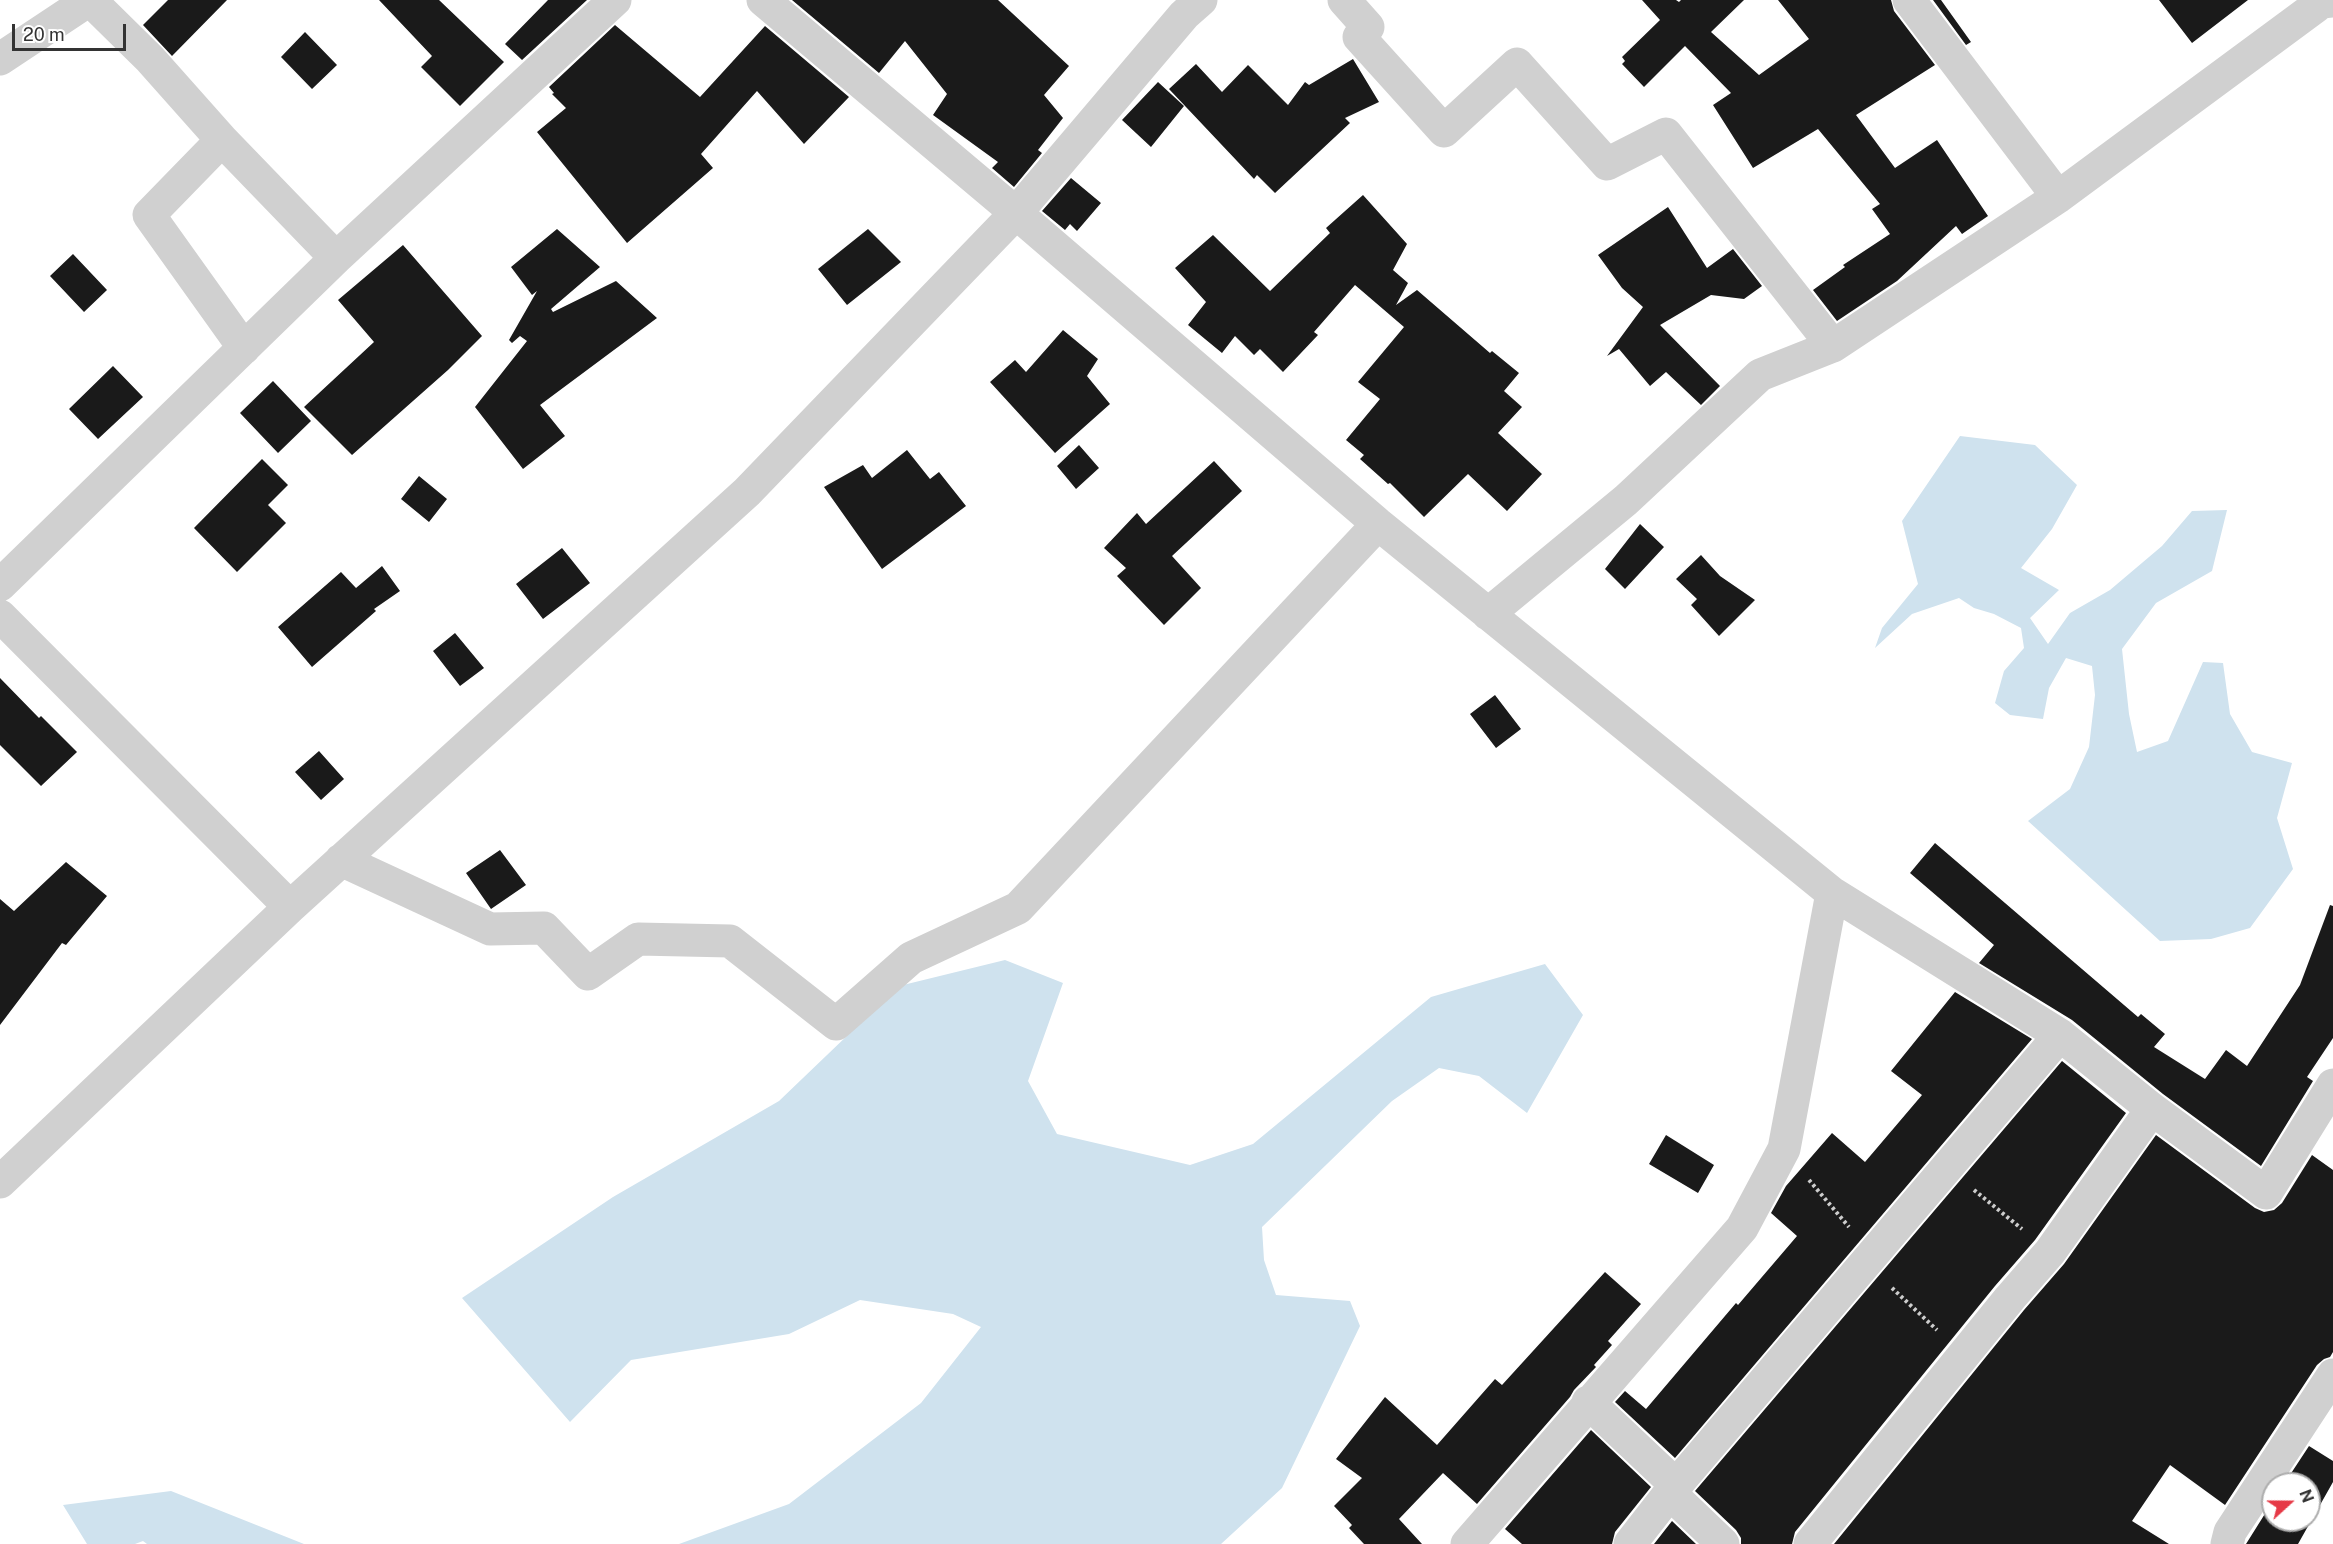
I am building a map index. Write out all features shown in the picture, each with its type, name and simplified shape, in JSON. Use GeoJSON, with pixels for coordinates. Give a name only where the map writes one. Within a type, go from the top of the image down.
{"type":"FeatureCollection","features":[{"type":"Feature","properties":{"kind":"street"},"geometry":{"type":"LineString","coordinates":[[0,59],[90,0],[150,59],[222,140],[336,258]]}},
{"type":"Feature","properties":{"kind":"street"},"geometry":{"type":"LineString","coordinates":[[0,585],[336,258],[615,0]]}},
{"type":"Feature","properties":{"kind":"street"},"geometry":{"type":"LineString","coordinates":[[763,0],[1016,213],[1378,524],[1832,893],[2060,1035],[2152,1109],[2266,1193],[2333,1085]]}},
{"type":"Feature","properties":{"kind":"street"},"geometry":{"type":"LineString","coordinates":[[0,1182],[290,906],[747,492],[1016,213],[1184,15],[1201,0]]}},
{"type":"Feature","properties":{"kind":"street"},"geometry":{"type":"LineString","coordinates":[[1344,0],[1368,27],[1359,37],[1444,131],[1516,64],[1607,164],[1666,134],[1833,346]]}},
{"type":"Feature","properties":{"kind":"street"},"geometry":{"type":"LineString","coordinates":[[1909,0],[2058,197]]}},
{"type":"Feature","properties":{"kind":"street"},"geometry":{"type":"LineString","coordinates":[[1488,614],[1626,500],[1760,375],[1833,346],[2058,197],[2325,1]]}},
{"type":"Feature","properties":{"kind":"street"},"geometry":{"type":"LineString","coordinates":[[222,140],[149,215],[244,348]]}},
{"type":"Feature","properties":{"kind":"street"},"geometry":{"type":"LineString","coordinates":[[341,860],[490,929],[544,928],[588,974],[638,939],[730,941],[836,1024],[911,958],[1018,908],[1378,524]]}},
{"type":"Feature","properties":{"kind":"street"},"geometry":{"type":"LineString","coordinates":[[0,616],[290,906]]}},
{"type":"Feature","properties":{"kind":"street"},"geometry":{"type":"LineString","coordinates":[[1467,1544],[1742,1227],[1784,1149],[1832,893]]}},
{"type":"Feature","properties":{"kind":"street"},"geometry":{"type":"LineString","coordinates":[[1630,1544],[1676,1485],[2060,1035]]}},
{"type":"Feature","properties":{"kind":"street"},"geometry":{"type":"LineString","coordinates":[[1810,1544],[2050,1252],[2152,1109]]}},
{"type":"Feature","properties":{"kind":"street"},"geometry":{"type":"LineString","coordinates":[[2227,1544],[2230,1532],[2333,1375]]}},
{"type":"Feature","properties":{"kind":"street"},"geometry":{"type":"LineString","coordinates":[[1588,1402],[1676,1485],[1677,1499],[1723,1544]]}},
{"type":"Feature","properties":{"kind":"path"},"geometry":{"type":"LineString","coordinates":[[1784,1149],[1869,1259],[1964,1354]]}},
{"type":"Feature","properties":{"kind":"path"},"geometry":{"type":"LineString","coordinates":[[1947,1168],[2050,1252]]}},
{"type":"Feature","properties":{"kind":"water"},"geometry":{"type":"Polygon","coordinates":[[[1960,436],[2035,445],[2077,485],[2052,529],[2021,568],[2059,590],[2030,618],[2048,644],[2070,613],[2110,590],[2162,546],[2192,511],[2227,510],[2212,571],[2156,603],[2122,649],[2129,714],[2137,752],[2168,741],[2203,662],[2223,663],[2230,714],[2252,752],[2292,763],[2277,818],[2293,869],[2250,928],[2211,939],[2160,941],[2028,821],[2070,789],[2089,747],[2095,695],[2092,666],[2066,658],[2049,688],[2043,719],[2010,715],[1995,703],[2004,671],[2024,648],[2021,628],[1994,614],[1974,608],[1959,598],[1912,614],[1875,648],[1882,628],[1918,584],[1902,521],[1960,436]]]}},
{"type":"Feature","properties":{"kind":"water"},"geometry":{"type":"Polygon","coordinates":[[[1005,960],[1063,983],[1028,1081],[1057,1134],[1190,1165],[1253,1144],[1431,997],[1545,964],[1583,1015],[1527,1113],[1479,1076],[1439,1068],[1392,1101],[1262,1227],[1264,1260],[1276,1295],[1350,1301],[1360,1326],[1282,1488],[1221,1544],[679,1544],[789,1504],[921,1403],[981,1327],[953,1314],[860,1300],[789,1334],[631,1360],[570,1422],[462,1298],[613,1197],[779,1101],[899,986],[1005,960]]]}},
{"type":"Feature","properties":{"kind":"water"},"geometry":{"type":"Polygon","coordinates":[[[171,1491],[304,1544],[147,1544],[143,1541],[135,1544],[87,1544],[63,1505],[171,1491]]]}},
{"type":"Feature","properties":{"kind":"building"},"geometry":{"type":"Polygon","coordinates":[[[168,0],[227,0],[172,56],[143,25],[168,0]]]}},
{"type":"Feature","properties":{"kind":"building"},"geometry":{"type":"Polygon","coordinates":[[[379,0],[439,0],[504,62],[460,106],[421,67],[432,56],[379,0]]]}},
{"type":"Feature","properties":{"kind":"building"},"geometry":{"type":"Polygon","coordinates":[[[548,0],[587,0],[522,60],[505,44],[548,0]]]}},
{"type":"Feature","properties":{"kind":"building"},"geometry":{"type":"Polygon","coordinates":[[[792,0],[998,0],[1069,66],[1044,95],[1063,118],[1038,150],[1042,153],[1014,187],[992,168],[998,162],[933,115],[947,94],[905,41],[879,73],[792,0]]]}},
{"type":"Feature","properties":{"kind":"building"},"geometry":{"type":"Polygon","coordinates":[[[1642,0],[1676,0],[1679,2],[1681,0],[1744,0],[1711,32],[1759,75],[1809,39],[1778,0],[1891,0],[1894,11],[1935,65],[1856,115],[1895,168],[1937,140],[1988,216],[1962,234],[1956,226],[1897,281],[1837,321],[1813,290],[1845,267],[1843,265],[1890,234],[1872,209],[1880,204],[1818,129],[1753,168],[1713,105],[1731,93],[1685,46],[1644,87],[1622,64],[1625,61],[1622,57],[1660,20],[1642,0]]]}},
{"type":"Feature","properties":{"kind":"building"},"geometry":{"type":"Polygon","coordinates":[[[1933,0],[1941,0],[1971,42],[1966,45],[1933,0]]]}},
{"type":"Feature","properties":{"kind":"building"},"geometry":{"type":"Polygon","coordinates":[[[2159,0],[2248,0],[2192,43],[2159,0]]]}},
{"type":"Feature","properties":{"kind":"building"},"geometry":{"type":"Polygon","coordinates":[[[615,25],[700,97],[765,26],[849,97],[804,144],[757,91],[701,154],[713,168],[627,243],[537,132],[566,108],[552,94],[554,93],[549,87],[615,25]]]}},
{"type":"Feature","properties":{"kind":"building"},"geometry":{"type":"Polygon","coordinates":[[[305,32],[337,65],[312,89],[281,57],[305,32]]]}},
{"type":"Feature","properties":{"kind":"building"},"geometry":{"type":"Polygon","coordinates":[[[1353,59],[1379,102],[1345,118],[1350,123],[1275,193],[1257,175],[1254,179],[1169,89],[1196,64],[1222,92],[1248,65],[1288,105],[1305,82],[1309,85],[1353,59]]]}},
{"type":"Feature","properties":{"kind":"building"},"geometry":{"type":"Polygon","coordinates":[[[1158,82],[1184,106],[1151,147],[1122,120],[1158,82]]]}},
{"type":"Feature","properties":{"kind":"building"},"geometry":{"type":"Polygon","coordinates":[[[1071,178],[1101,203],[1077,231],[1070,224],[1065,230],[1042,211],[1071,178]]]}},
{"type":"Feature","properties":{"kind":"building"},"geometry":{"type":"Polygon","coordinates":[[[1363,195],[1407,244],[1393,270],[1408,283],[1396,305],[1417,290],[1490,353],[1492,351],[1519,373],[1504,391],[1522,407],[1498,433],[1542,474],[1507,511],[1468,474],[1424,517],[1390,483],[1388,484],[1360,459],[1364,455],[1346,440],[1380,399],[1358,382],[1404,327],[1355,285],[1314,332],[1318,335],[1283,372],[1260,349],[1254,355],[1235,336],[1222,353],[1188,325],[1206,302],[1175,268],[1213,235],[1270,291],[1330,233],[1326,228],[1363,195]]]}},
{"type":"Feature","properties":{"kind":"building"},"geometry":{"type":"Polygon","coordinates":[[[1668,207],[1707,268],[1733,249],[1762,286],[1744,299],[1711,295],[1660,325],[1720,386],[1701,405],[1666,372],[1650,386],[1619,349],[1607,356],[1643,307],[1622,288],[1598,255],[1668,207]]]}},
{"type":"Feature","properties":{"kind":"building"},"geometry":{"type":"Polygon","coordinates":[[[557,229],[600,267],[551,309],[553,312],[616,281],[657,318],[540,405],[565,436],[523,469],[475,407],[527,341],[520,336],[512,343],[509,340],[537,291],[532,295],[511,267],[557,229]]]}},
{"type":"Feature","properties":{"kind":"building"},"geometry":{"type":"Polygon","coordinates":[[[868,229],[901,262],[847,305],[818,269],[868,229]]]}},
{"type":"Feature","properties":{"kind":"building"},"geometry":{"type":"Polygon","coordinates":[[[403,245],[482,336],[448,370],[352,455],[304,407],[374,342],[338,300],[403,245]]]}},
{"type":"Feature","properties":{"kind":"building"},"geometry":{"type":"Polygon","coordinates":[[[73,254],[107,290],[84,312],[50,276],[73,254]]]}},
{"type":"Feature","properties":{"kind":"building"},"geometry":{"type":"Polygon","coordinates":[[[1063,330],[1098,359],[1087,376],[1110,404],[1055,453],[990,382],[1015,360],[1026,372],[1063,330]]]}},
{"type":"Feature","properties":{"kind":"building"},"geometry":{"type":"Polygon","coordinates":[[[113,366],[143,397],[98,439],[69,409],[113,366]]]}},
{"type":"Feature","properties":{"kind":"building"},"geometry":{"type":"Polygon","coordinates":[[[273,381],[311,421],[278,453],[240,413],[273,381]]]}},
{"type":"Feature","properties":{"kind":"building"},"geometry":{"type":"Polygon","coordinates":[[[1079,445],[1099,468],[1076,489],[1057,466],[1079,445]]]}},
{"type":"Feature","properties":{"kind":"building"},"geometry":{"type":"Polygon","coordinates":[[[907,450],[930,479],[939,472],[966,506],[882,569],[824,487],[863,465],[872,478],[907,450]]]}},
{"type":"Feature","properties":{"kind":"building"},"geometry":{"type":"Polygon","coordinates":[[[262,459],[288,485],[268,505],[286,523],[237,572],[194,528],[262,459]]]}},
{"type":"Feature","properties":{"kind":"building"},"geometry":{"type":"Polygon","coordinates":[[[1214,461],[1242,491],[1172,556],[1201,588],[1164,625],[1117,576],[1126,568],[1104,548],[1137,513],[1146,524],[1214,461]]]}},
{"type":"Feature","properties":{"kind":"building"},"geometry":{"type":"Polygon","coordinates":[[[419,476],[447,499],[429,522],[401,499],[419,476]]]}},
{"type":"Feature","properties":{"kind":"building"},"geometry":{"type":"Polygon","coordinates":[[[1640,524],[1664,547],[1625,589],[1605,569],[1640,524]]]}},
{"type":"Feature","properties":{"kind":"building"},"geometry":{"type":"Polygon","coordinates":[[[562,548],[590,583],[543,619],[516,584],[562,548]]]}},
{"type":"Feature","properties":{"kind":"building"},"geometry":{"type":"Polygon","coordinates":[[[1701,555],[1720,576],[1755,600],[1719,636],[1691,605],[1697,599],[1676,579],[1701,555]]]}},
{"type":"Feature","properties":{"kind":"building"},"geometry":{"type":"Polygon","coordinates":[[[382,566],[400,591],[374,609],[376,611],[312,667],[278,627],[341,572],[356,588],[382,566]]]}},
{"type":"Feature","properties":{"kind":"building"},"geometry":{"type":"Polygon","coordinates":[[[455,633],[484,668],[460,686],[433,651],[455,633]]]}},
{"type":"Feature","properties":{"kind":"building"},"geometry":{"type":"Polygon","coordinates":[[[0,678],[39,718],[41,716],[77,752],[41,786],[0,745],[0,678]]]}},
{"type":"Feature","properties":{"kind":"building"},"geometry":{"type":"Polygon","coordinates":[[[1495,695],[1521,729],[1496,748],[1470,714],[1495,695]]]}},
{"type":"Feature","properties":{"kind":"building"},"geometry":{"type":"Polygon","coordinates":[[[319,751],[344,779],[321,800],[295,772],[319,751]]]}},
{"type":"Feature","properties":{"kind":"building"},"geometry":{"type":"Polygon","coordinates":[[[1935,843],[2138,1017],[2141,1014],[2165,1034],[2154,1047],[2205,1079],[2226,1050],[2247,1066],[2300,985],[2330,905],[2333,906],[2333,1038],[2307,1077],[2313,1081],[2261,1166],[2163,1094],[2072,1020],[1979,963],[1994,945],[1910,873],[1935,843]]]}},
{"type":"Feature","properties":{"kind":"building"},"geometry":{"type":"Polygon","coordinates":[[[500,850],[526,885],[491,909],[466,873],[500,850]]]}},
{"type":"Feature","properties":{"kind":"building"},"geometry":{"type":"Polygon","coordinates":[[[66,862],[107,896],[66,945],[62,943],[0,1025],[0,899],[14,911],[66,862]]]}},
{"type":"Feature","properties":{"kind":"building"},"geometry":{"type":"Polygon","coordinates":[[[1955,992],[2032,1039],[1675,1458],[1615,1402],[1625,1391],[1646,1409],[1736,1303],[1738,1305],[1797,1236],[1771,1213],[1786,1186],[1832,1133],[1865,1162],[1922,1095],[1891,1071],[1955,992]]]}},
{"type":"Feature","properties":{"kind":"building"},"geometry":{"type":"Polygon","coordinates":[[[2062,1061],[2126,1113],[2035,1240],[1795,1532],[1792,1544],[1741,1544],[1741,1538],[1736,1530],[1695,1491],[2062,1061]]]}},
{"type":"Feature","properties":{"kind":"building"},"geometry":{"type":"Polygon","coordinates":[[[1666,1135],[1714,1165],[1698,1193],[1649,1164],[1666,1135]]]}},
{"type":"Feature","properties":{"kind":"building"},"geometry":{"type":"Polygon","coordinates":[[[2156,1135],[2255,1208],[2264,1212],[2274,1210],[2282,1203],[2312,1155],[2333,1170],[2333,1352],[2330,1357],[2317,1365],[2225,1505],[2170,1465],[2132,1521],[2169,1544],[1834,1544],[2064,1264],[2156,1135]]]}},
{"type":"Feature","properties":{"kind":"building"},"geometry":{"type":"Polygon","coordinates":[[[1605,1272],[1641,1304],[1608,1341],[1612,1345],[1594,1365],[1596,1367],[1477,1504],[1443,1473],[1399,1519],[1422,1544],[1364,1544],[1349,1528],[1352,1525],[1334,1506],[1362,1478],[1336,1459],[1385,1397],[1437,1445],[1495,1379],[1502,1385],[1605,1272]]]}},
{"type":"Feature","properties":{"kind":"building"},"geometry":{"type":"Polygon","coordinates":[[[1591,1430],[1651,1487],[1615,1532],[1612,1544],[1522,1544],[1505,1529],[1591,1430]]]}},
{"type":"Feature","properties":{"kind":"building"},"geometry":{"type":"Polygon","coordinates":[[[2309,1446],[2333,1461],[2333,1482],[2321,1503],[2321,1472],[2292,1472],[2309,1446]]]}},
{"type":"Feature","properties":{"kind":"building"},"geometry":{"type":"Polygon","coordinates":[[[2261,1520],[2261,1532],[2305,1532],[2298,1544],[2246,1544],[2261,1520]]]}},
{"type":"Feature","properties":{"kind":"building"},"geometry":{"type":"Polygon","coordinates":[[[1672,1521],[1696,1544],[1654,1544],[1672,1521]]]}}]}
